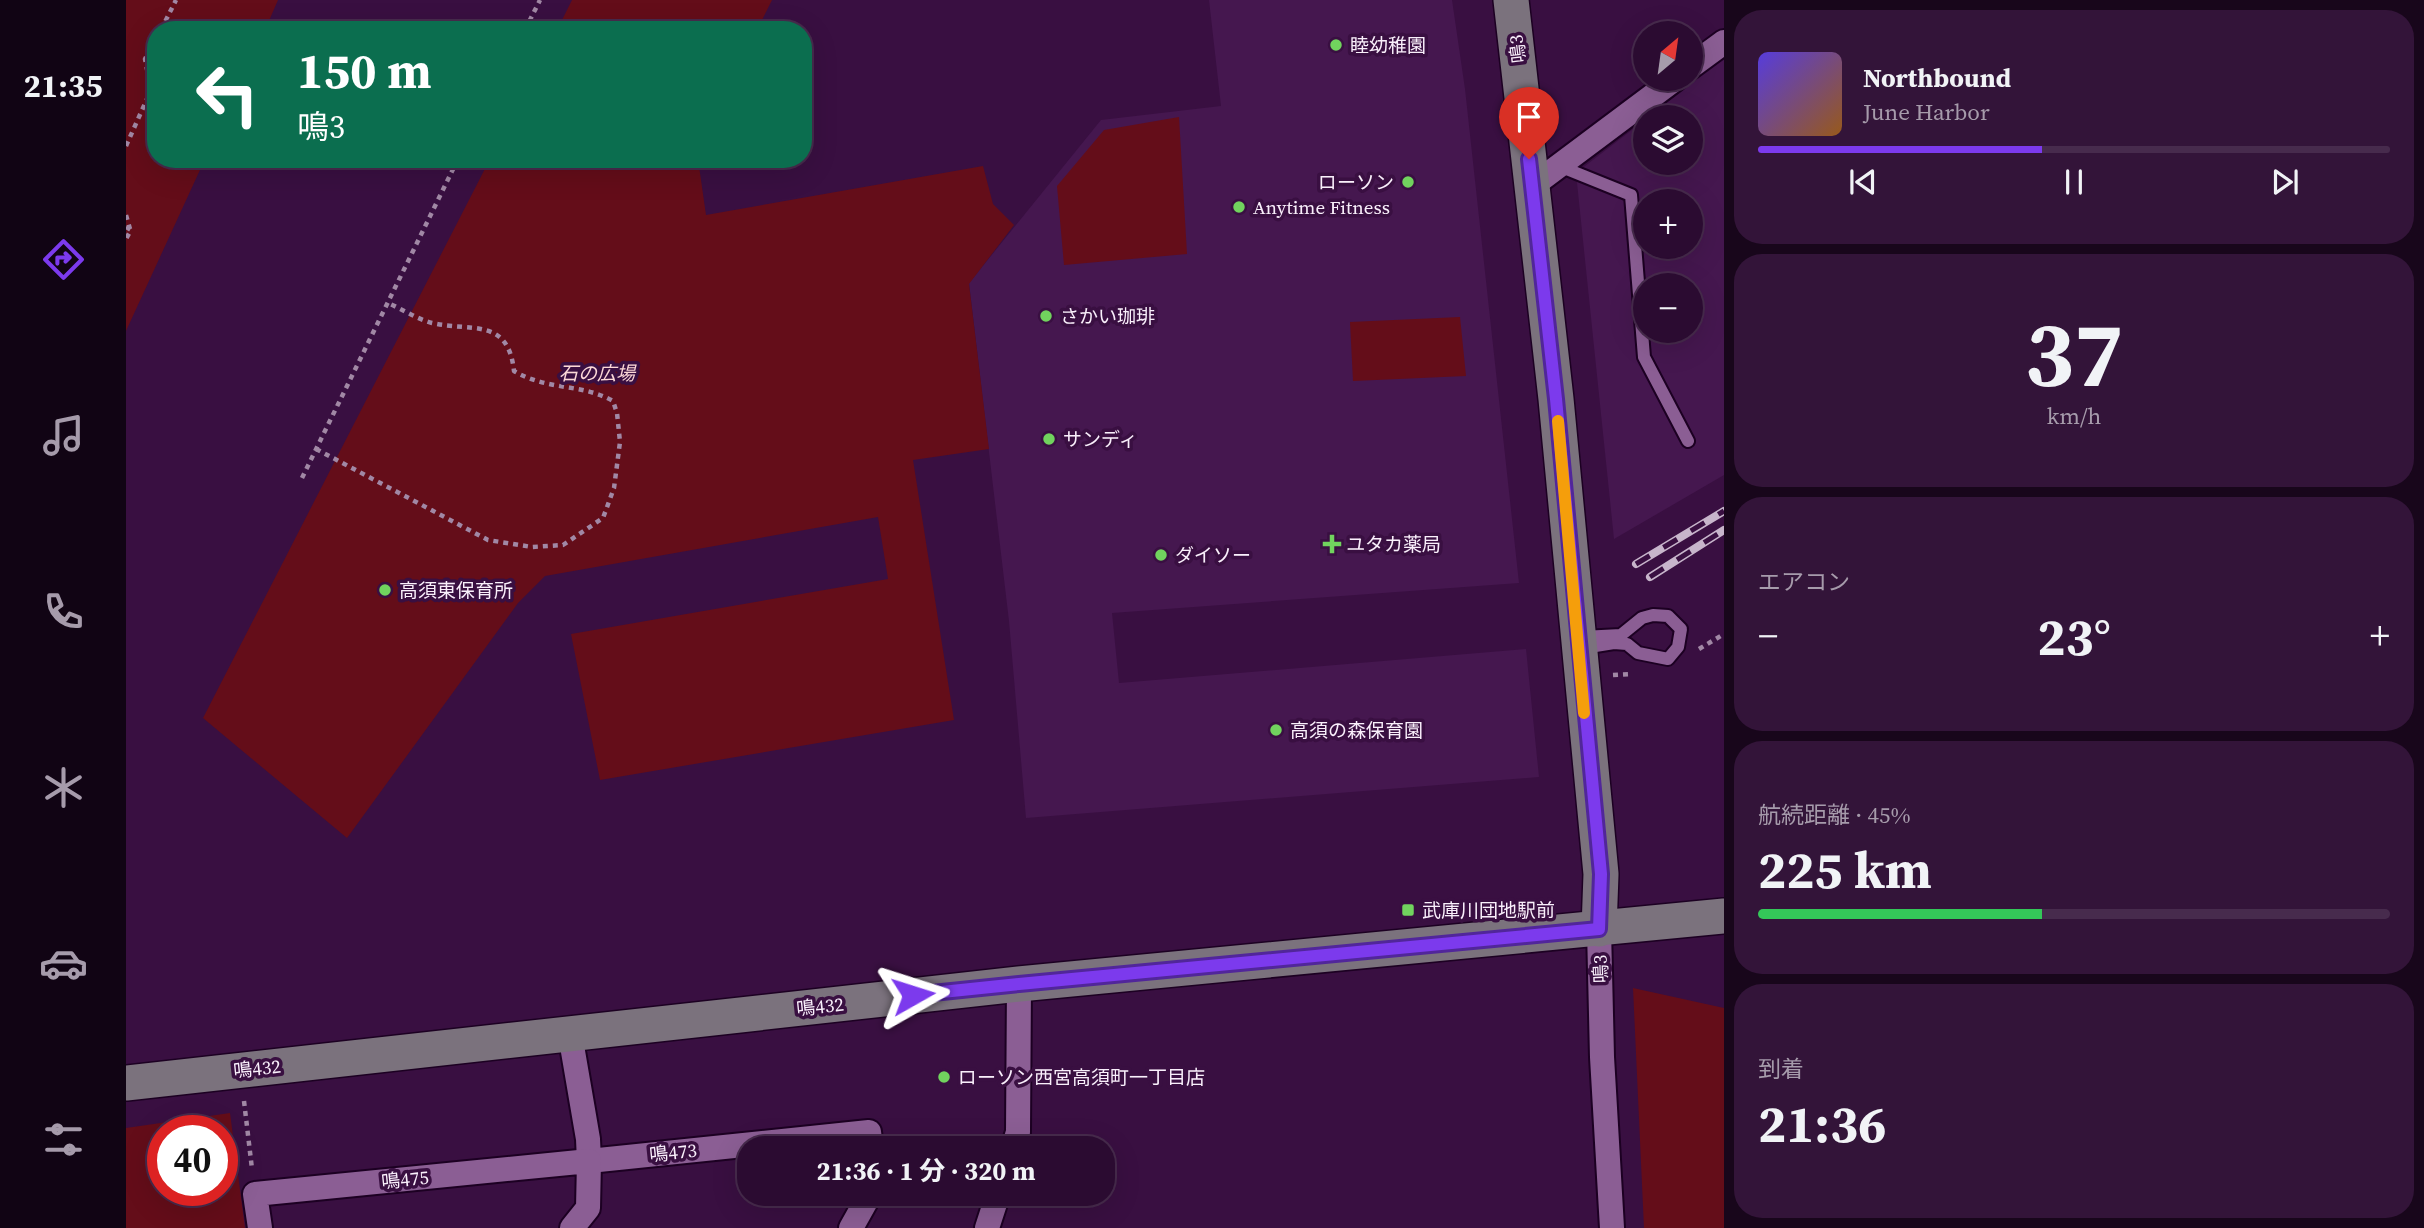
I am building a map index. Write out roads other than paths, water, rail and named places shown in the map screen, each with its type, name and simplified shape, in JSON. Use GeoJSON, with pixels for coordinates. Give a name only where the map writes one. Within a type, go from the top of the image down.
{"type":"FeatureCollection","features":[{"type":"Feature","properties":{"kind":"street","name":"鳴3"},"geometry":{"type":"LineString","coordinates":[[1511,0],[1545,176],[1556,399],[1601,874],[1599,929],[1602,1057],[1612,1228]]}},
{"type":"Feature","properties":{"kind":"street"},"geometry":{"type":"LineString","coordinates":[[1703,57],[1724,42]]}},
{"type":"Feature","properties":{"kind":"street"},"geometry":{"type":"LineString","coordinates":[[1545,176],[1659,91]]}},
{"type":"Feature","properties":{"kind":"street","name":"鳴432"},"geometry":{"type":"LineString","coordinates":[[126,1083],[1019,984],[1724,916]]}},
{"type":"Feature","properties":{"kind":"street"},"geometry":{"type":"LineString","coordinates":[[1017,1136],[1019,984]]}},
{"type":"Feature","properties":{"kind":"street"},"geometry":{"type":"LineString","coordinates":[[570,1034],[589,1161],[588,1208],[572,1228]]}},
{"type":"Feature","properties":{"kind":"street","name":"鳴473"},"geometry":{"type":"LineString","coordinates":[[830,1136],[869,1132],[870,1136]]}},
{"type":"Feature","properties":{"kind":"street","name":"鳴473"},"geometry":{"type":"LineString","coordinates":[[589,1161],[737,1146]]}},
{"type":"Feature","properties":{"kind":"street","name":"鳴475"},"geometry":{"type":"LineString","coordinates":[[260,1228],[255,1194],[589,1161]]}},
{"type":"Feature","properties":{"kind":"street"},"geometry":{"type":"LineString","coordinates":[[851,1228],[863,1206]]}},
{"type":"Feature","properties":{"kind":"street"},"geometry":{"type":"LineString","coordinates":[[987,1228],[994,1206]]}},
{"type":"Feature","properties":{"kind":"lane"},"geometry":{"type":"LineString","coordinates":[[1545,176],[1631,195],[1644,357],[1688,441]]}},
{"type":"Feature","properties":{"kind":"lane"},"geometry":{"type":"LineString","coordinates":[[1653,615],[1668,616],[1681,629],[1678,647],[1668,659],[1638,653],[1627,644],[1578,643],[1621,635],[1632,624],[1653,615]]}},
{"type":"Feature","properties":{"kind":"railway"},"geometry":{"type":"LineString","coordinates":[[1636,564],[1724,511]]}},
{"type":"Feature","properties":{"kind":"railway"},"geometry":{"type":"LineString","coordinates":[[1650,577],[1724,530]]}},
{"type":"Feature","properties":{"kind":"place","name":"睦幼稚園"},"geometry":{"type":"Point","coordinates":[1336,45]}},
{"type":"Feature","properties":{"kind":"place","name":"ローソン"},"geometry":{"type":"Point","coordinates":[1408,182]}},
{"type":"Feature","properties":{"kind":"place","name":"Anytime Fitness"},"geometry":{"type":"Point","coordinates":[1239,207]}},
{"type":"Feature","properties":{"kind":"place","name":"さかい珈琲"},"geometry":{"type":"Point","coordinates":[1046,316]}},
{"type":"Feature","properties":{"kind":"place","name":"サンディ"},"geometry":{"type":"Point","coordinates":[1049,439]}},
{"type":"Feature","properties":{"kind":"place","name":"ユタカ薬局"},"geometry":{"type":"Point","coordinates":[1332,544]}},
{"type":"Feature","properties":{"kind":"place","name":"ダイソー"},"geometry":{"type":"Point","coordinates":[1161,555]}},
{"type":"Feature","properties":{"kind":"place","name":"高須東保育所"},"geometry":{"type":"Point","coordinates":[385,590]}},
{"type":"Feature","properties":{"kind":"place","name":"高須の森保育園"},"geometry":{"type":"Point","coordinates":[1276,730]}},
{"type":"Feature","properties":{"kind":"place","name":"武庫川団地駅前"},"geometry":{"type":"Point","coordinates":[1408,910]}},
{"type":"Feature","properties":{"kind":"place","name":"ローソン西宮高須町一丁目店"},"geometry":{"type":"Point","coordinates":[944,1077]}},
{"type":"Feature","properties":{"kind":"park label","name":"石の広場"},"geometry":{"type":"Point","coordinates":[597,373]}}]}
